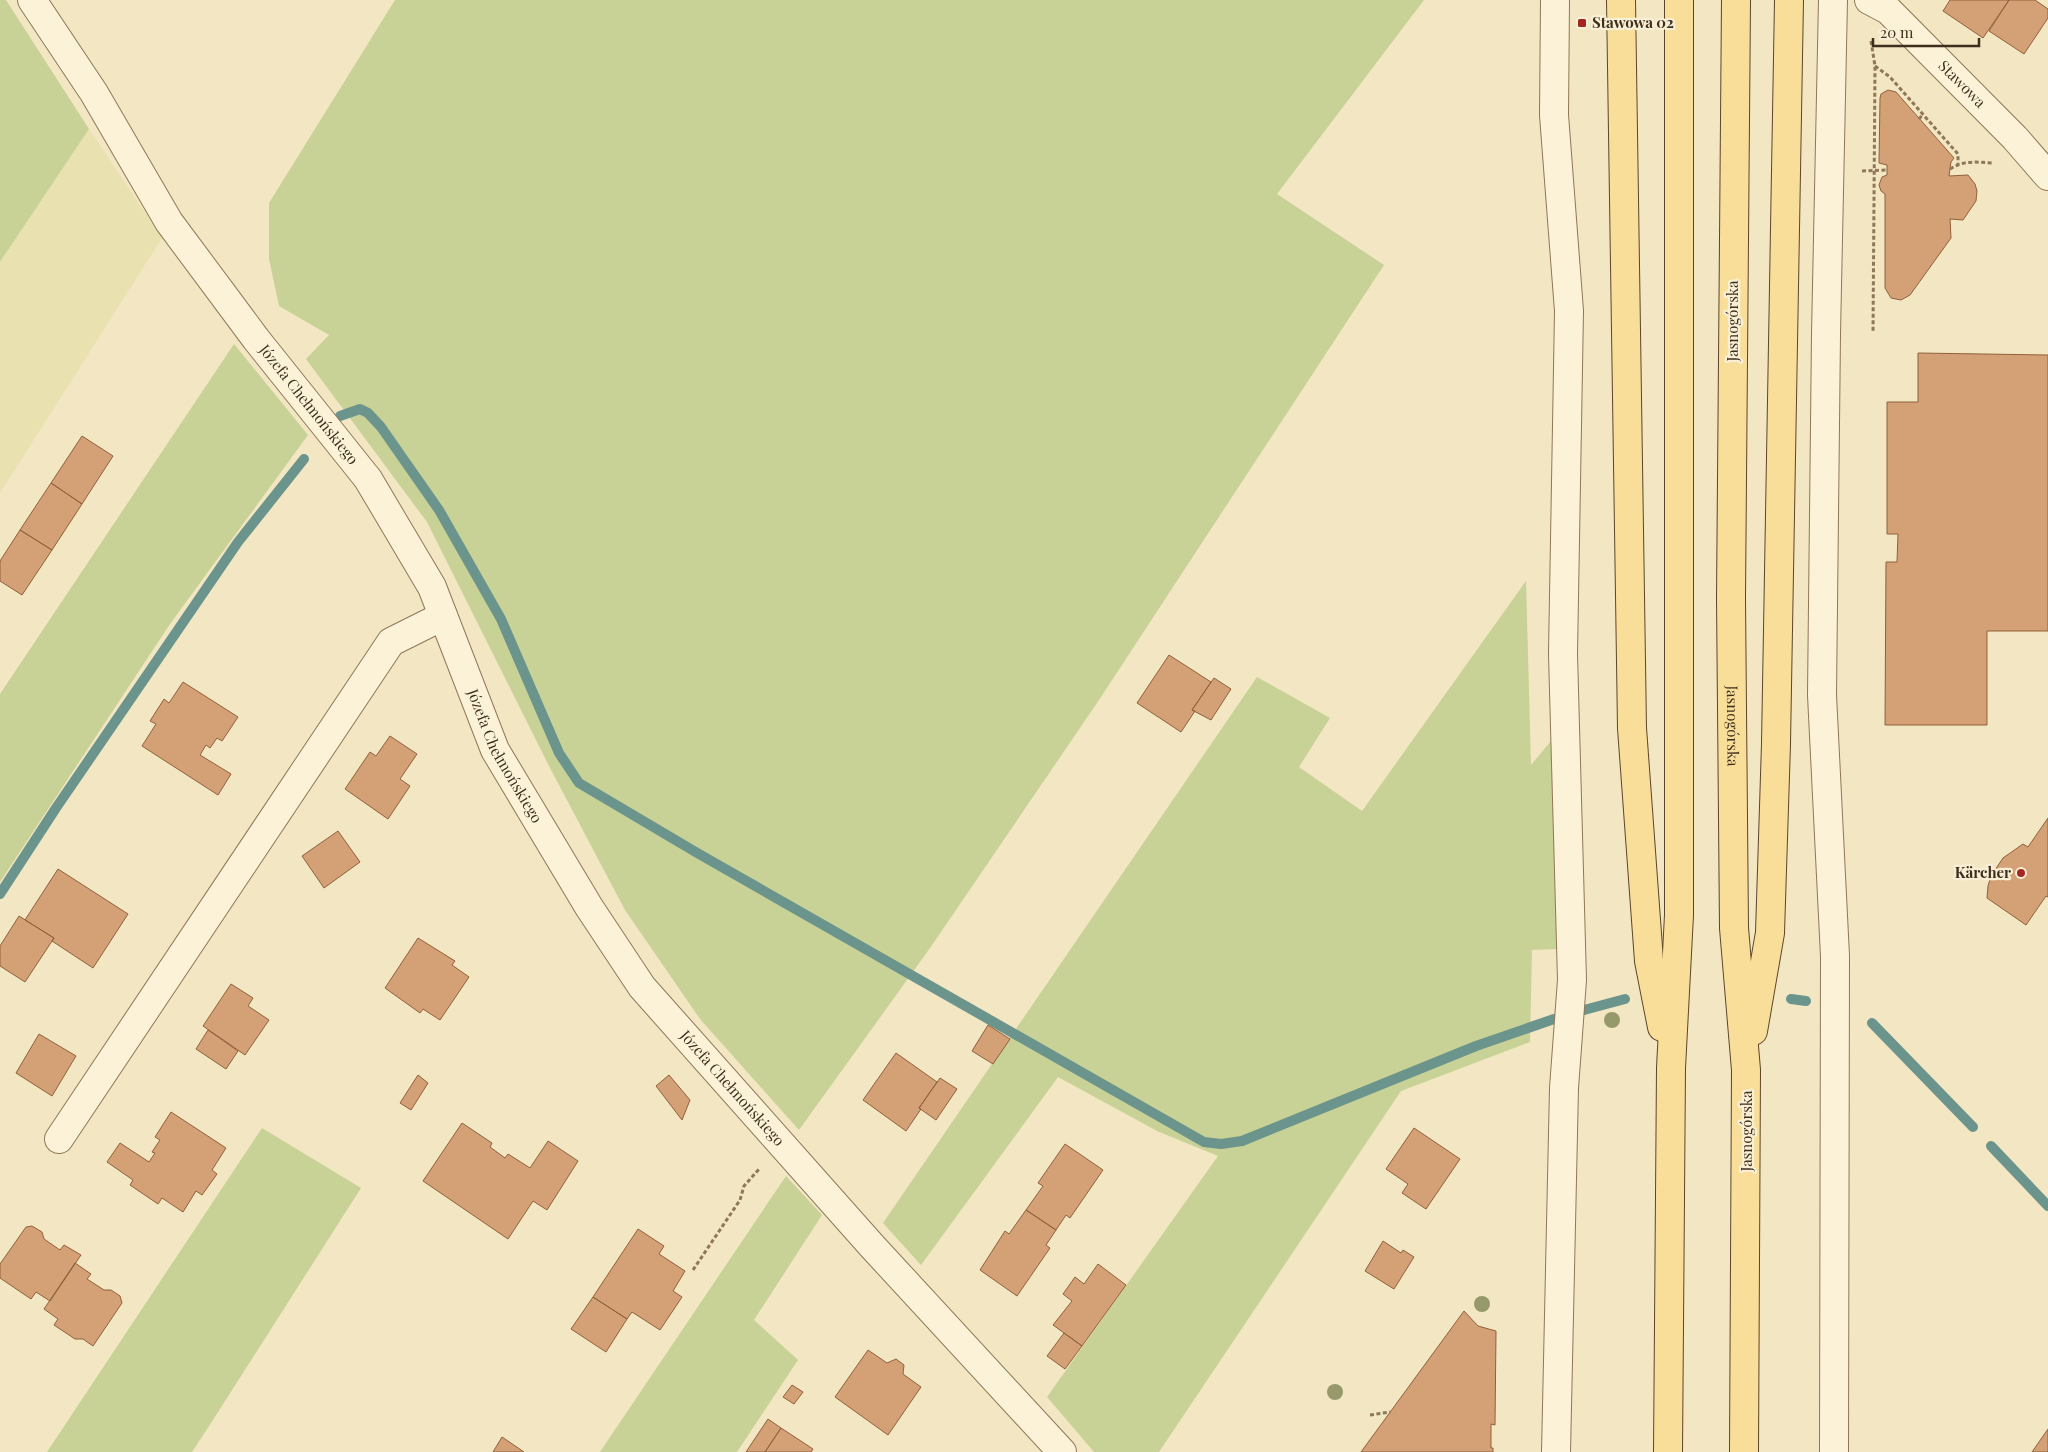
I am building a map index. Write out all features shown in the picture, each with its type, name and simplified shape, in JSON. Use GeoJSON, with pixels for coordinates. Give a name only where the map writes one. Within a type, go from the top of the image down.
{"type":"FeatureCollection","features":[{"type":"Feature","properties":{"kind":"main road"},"geometry":{"type":"LineString","coordinates":[[1621,0],[1632,728],[1649,961],[1670,1068]]}},
{"type":"Feature","properties":{"kind":"main road"},"geometry":{"type":"LineString","coordinates":[[1668,1452],[1670,1068],[1679,915],[1679,0]]}},
{"type":"Feature","properties":{"kind":"main road","name":"Jasnogórska"},"geometry":{"type":"LineString","coordinates":[[1736,0],[1732,638],[1734,928],[1746,1070],[1744,1452]]}},
{"type":"Feature","properties":{"kind":"main road"},"geometry":{"type":"LineString","coordinates":[[1746,1070],[1770,933],[1776,744],[1789,0]]}},
{"type":"Feature","properties":{"kind":"street","name":"Józefa Chełmońskiego"},"geometry":{"type":"LineString","coordinates":[[32,0],[94,93],[168,222],[256,339],[368,479],[432,587],[495,750],[589,907],[642,987],[872,1246],[1062,1452]]}},
{"type":"Feature","properties":{"kind":"street"},"geometry":{"type":"LineString","coordinates":[[1554,0],[1554,114],[1569,311],[1563,654],[1572,980],[1564,1088],[1556,1452]]}},
{"type":"Feature","properties":{"kind":"street"},"geometry":{"type":"LineString","coordinates":[[1833,0],[1826,334],[1822,695],[1836,956],[1834,1452]]}},
{"type":"Feature","properties":{"kind":"street","name":"Stawowa"},"geometry":{"type":"LineString","coordinates":[[1869,0],[1888,10],[2015,138],[2048,176]]}},
{"type":"Feature","properties":{"kind":"street"},"geometry":{"type":"LineString","coordinates":[[59,1139],[391,642],[443,616]]}},
{"type":"Feature","properties":{"kind":"path"},"geometry":{"type":"LineString","coordinates":[[1871,39],[1875,66],[1873,332]]}},
{"type":"Feature","properties":{"kind":"path"},"geometry":{"type":"LineString","coordinates":[[1875,66],[1890,77],[1958,154],[1958,164]]}},
{"type":"Feature","properties":{"kind":"path"},"geometry":{"type":"LineString","coordinates":[[1919,118],[1923,114]]}},
{"type":"Feature","properties":{"kind":"path"},"geometry":{"type":"LineString","coordinates":[[1950,169],[1958,164],[1969,162],[2000,164]]}},
{"type":"Feature","properties":{"kind":"path"},"geometry":{"type":"LineString","coordinates":[[1874,171],[1887,170]]}},
{"type":"Feature","properties":{"kind":"path"},"geometry":{"type":"LineString","coordinates":[[693,1270],[740,1200],[744,1186]]}},
{"type":"Feature","properties":{"kind":"path"},"geometry":{"type":"LineString","coordinates":[[1370,1414],[1390,1412]]}},
{"type":"Feature","properties":{"kind":"shaded area"},"geometry":{"type":"Polygon","coordinates":[[[89,129],[162,238],[0,493],[0,262],[89,129]]]}},
{"type":"Feature","properties":{"kind":"green space"},"geometry":{"type":"Polygon","coordinates":[[[0,0],[6,0],[89,129],[0,262],[0,0]]]}},
{"type":"Feature","properties":{"kind":"green space"},"geometry":{"type":"Polygon","coordinates":[[[395,0],[1424,0],[1277,194],[1384,265],[1097,703],[930,948],[799,1130],[700,1019],[625,910],[550,768],[427,522],[306,359],[329,335],[279,306],[269,259],[269,203],[395,0]]]}},
{"type":"Feature","properties":{"kind":"green space"},"geometry":{"type":"Polygon","coordinates":[[[234,344],[308,435],[170,624],[0,882],[0,694],[234,344]]]}},
{"type":"Feature","properties":{"kind":"green space"},"geometry":{"type":"Polygon","coordinates":[[[1526,581],[1531,765],[1551,741],[1557,949],[1532,950],[1530,1042],[1401,1091],[1159,1452],[1094,1452],[1047,1397],[1218,1156],[1157,1131],[1058,1077],[921,1265],[883,1223],[1257,677],[1330,718],[1299,767],[1362,811],[1526,581]]]}},
{"type":"Feature","properties":{"kind":"green space"},"geometry":{"type":"Polygon","coordinates":[[[262,1128],[361,1188],[192,1452],[47,1452],[262,1128]]]}},
{"type":"Feature","properties":{"kind":"green space"},"geometry":{"type":"Polygon","coordinates":[[[786,1176],[822,1215],[754,1320],[798,1360],[737,1452],[600,1452],[786,1176]]]}},
{"type":"Feature","properties":{"kind":"building"},"geometry":{"type":"Polygon","coordinates":[[[1950,0],[2009,0],[1983,38],[1943,11],[1950,0]]]}},
{"type":"Feature","properties":{"kind":"building"},"geometry":{"type":"Polygon","coordinates":[[[2009,0],[2035,0],[2048,9],[2048,18],[2024,54],[1989,31],[2009,0]]]}},
{"type":"Feature","properties":{"kind":"building"},"geometry":{"type":"Polygon","coordinates":[[[1888,90],[1896,92],[1954,158],[1951,162],[1949,176],[1968,175],[1975,184],[1977,191],[1976,201],[1963,220],[1950,219],[1951,238],[1910,295],[1901,300],[1891,298],[1885,288],[1885,194],[1881,191],[1879,185],[1882,177],[1887,175],[1887,165],[1879,163],[1880,98],[1881,94],[1888,90]]]}},
{"type":"Feature","properties":{"kind":"building"},"geometry":{"type":"Polygon","coordinates":[[[1918,353],[2048,355],[2048,631],[1987,631],[1987,725],[1885,725],[1886,562],[1897,562],[1898,534],[1887,534],[1887,402],[1918,402],[1918,353]]]}},
{"type":"Feature","properties":{"kind":"building"},"geometry":{"type":"Polygon","coordinates":[[[82,436],[113,456],[82,504],[51,483],[82,436]]]}},
{"type":"Feature","properties":{"kind":"building"},"geometry":{"type":"Polygon","coordinates":[[[51,483],[82,504],[52,550],[20,530],[51,483]]]}},
{"type":"Feature","properties":{"kind":"building"},"geometry":{"type":"Polygon","coordinates":[[[20,530],[52,550],[22,595],[0,581],[0,561],[20,530]]]}},
{"type":"Feature","properties":{"kind":"building"},"geometry":{"type":"Polygon","coordinates":[[[1169,655],[1211,682],[1192,710],[1195,711],[1181,732],[1137,703],[1169,655]]]}},
{"type":"Feature","properties":{"kind":"building"},"geometry":{"type":"Polygon","coordinates":[[[1214,678],[1231,689],[1211,720],[1192,710],[1214,678]]]}},
{"type":"Feature","properties":{"kind":"building"},"geometry":{"type":"Polygon","coordinates":[[[183,682],[238,717],[222,741],[217,738],[210,748],[206,745],[200,755],[231,774],[218,795],[142,746],[156,724],[150,721],[164,699],[169,703],[183,682]]]}},
{"type":"Feature","properties":{"kind":"building"},"geometry":{"type":"Polygon","coordinates":[[[390,736],[417,754],[400,779],[410,786],[388,819],[345,789],[370,752],[376,756],[390,736]]]}},
{"type":"Feature","properties":{"kind":"building","name":"Kärcher"},"geometry":{"type":"Polygon","coordinates":[[[2048,818],[2048,897],[2046,896],[2026,925],[1987,898],[1988,886],[1991,876],[2003,858],[2023,844],[2028,847],[2048,818]]]}},
{"type":"Feature","properties":{"kind":"building"},"geometry":{"type":"Polygon","coordinates":[[[338,831],[360,862],[324,888],[302,856],[338,831]]]}},
{"type":"Feature","properties":{"kind":"building"},"geometry":{"type":"Polygon","coordinates":[[[58,869],[128,914],[93,968],[52,941],[54,938],[25,920],[58,869]]]}},
{"type":"Feature","properties":{"kind":"building"},"geometry":{"type":"Polygon","coordinates":[[[19,916],[54,938],[25,982],[0,966],[0,946],[19,916]]]}},
{"type":"Feature","properties":{"kind":"building"},"geometry":{"type":"Polygon","coordinates":[[[418,938],[455,961],[452,965],[469,977],[440,1020],[423,1009],[420,1013],[385,988],[418,938]]]}},
{"type":"Feature","properties":{"kind":"building"},"geometry":{"type":"Polygon","coordinates":[[[231,984],[253,998],[248,1006],[269,1020],[245,1055],[203,1026],[231,984]]]}},
{"type":"Feature","properties":{"kind":"building"},"geometry":{"type":"Polygon","coordinates":[[[988,1025],[1010,1039],[993,1064],[972,1051],[988,1025]]]}},
{"type":"Feature","properties":{"kind":"building"},"geometry":{"type":"Polygon","coordinates":[[[208,1030],[238,1051],[226,1069],[196,1049],[208,1030]]]}},
{"type":"Feature","properties":{"kind":"building"},"geometry":{"type":"Polygon","coordinates":[[[39,1034],[76,1056],[52,1096],[16,1073],[39,1034]]]}},
{"type":"Feature","properties":{"kind":"building"},"geometry":{"type":"Polygon","coordinates":[[[896,1053],[937,1082],[906,1131],[863,1100],[896,1053]]]}},
{"type":"Feature","properties":{"kind":"building"},"geometry":{"type":"Polygon","coordinates":[[[418,1075],[428,1083],[411,1110],[400,1103],[418,1075]]]}},
{"type":"Feature","properties":{"kind":"building"},"geometry":{"type":"Polygon","coordinates":[[[669,1075],[690,1100],[682,1120],[656,1086],[669,1075]]]}},
{"type":"Feature","properties":{"kind":"building"},"geometry":{"type":"Polygon","coordinates":[[[940,1078],[957,1089],[936,1120],[919,1108],[940,1078]]]}},
{"type":"Feature","properties":{"kind":"building"},"geometry":{"type":"Polygon","coordinates":[[[171,1112],[226,1148],[212,1170],[217,1174],[202,1195],[196,1191],[183,1212],[162,1198],[158,1204],[130,1185],[133,1180],[107,1162],[120,1143],[149,1162],[155,1153],[152,1152],[160,1140],[155,1137],[171,1112]]]}},
{"type":"Feature","properties":{"kind":"building"},"geometry":{"type":"Polygon","coordinates":[[[462,1123],[492,1143],[490,1147],[505,1158],[508,1154],[530,1168],[548,1141],[578,1161],[547,1210],[533,1201],[508,1239],[423,1181],[462,1123]]]}},
{"type":"Feature","properties":{"kind":"building"},"geometry":{"type":"Polygon","coordinates":[[[1414,1128],[1460,1159],[1426,1209],[1402,1193],[1408,1184],[1386,1169],[1414,1128]]]}},
{"type":"Feature","properties":{"kind":"building"},"geometry":{"type":"Polygon","coordinates":[[[1065,1144],[1103,1170],[1070,1218],[1066,1215],[1056,1230],[1026,1210],[1043,1186],[1038,1183],[1065,1144]]]}},
{"type":"Feature","properties":{"kind":"building"},"geometry":{"type":"Polygon","coordinates":[[[1026,1210],[1056,1230],[1046,1245],[1050,1248],[1017,1296],[980,1270],[1005,1231],[1009,1234],[1026,1210]]]}},
{"type":"Feature","properties":{"kind":"building"},"geometry":{"type":"Polygon","coordinates":[[[32,1226],[42,1232],[44,1239],[60,1250],[64,1245],[81,1255],[50,1301],[36,1292],[31,1299],[0,1278],[0,1264],[26,1227],[32,1226]]]}},
{"type":"Feature","properties":{"kind":"building"},"geometry":{"type":"Polygon","coordinates":[[[638,1229],[664,1246],[659,1254],[685,1271],[673,1291],[682,1297],[660,1330],[632,1312],[627,1319],[593,1297],[638,1229]]]}},
{"type":"Feature","properties":{"kind":"building"},"geometry":{"type":"Polygon","coordinates":[[[1383,1241],[1401,1253],[1403,1250],[1414,1257],[1394,1289],[1365,1271],[1383,1241]]]}},
{"type":"Feature","properties":{"kind":"building"},"geometry":{"type":"Polygon","coordinates":[[[75,1263],[91,1274],[87,1279],[104,1290],[111,1290],[120,1296],[122,1303],[93,1346],[83,1339],[75,1339],[54,1325],[58,1319],[44,1309],[75,1263]]]}},
{"type":"Feature","properties":{"kind":"building"},"geometry":{"type":"Polygon","coordinates":[[[1098,1264],[1126,1285],[1082,1346],[1053,1325],[1072,1301],[1063,1294],[1075,1277],[1084,1284],[1098,1264]]]}},
{"type":"Feature","properties":{"kind":"building"},"geometry":{"type":"Polygon","coordinates":[[[593,1297],[627,1319],[606,1352],[571,1329],[593,1297]]]}},
{"type":"Feature","properties":{"kind":"building"},"geometry":{"type":"Polygon","coordinates":[[[1464,1311],[1478,1326],[1496,1331],[1495,1425],[1491,1424],[1491,1448],[1493,1448],[1493,1452],[1361,1452],[1464,1311]]]}},
{"type":"Feature","properties":{"kind":"building"},"geometry":{"type":"Polygon","coordinates":[[[1064,1333],[1082,1346],[1065,1369],[1047,1356],[1064,1333]]]}},
{"type":"Feature","properties":{"kind":"building"},"geometry":{"type":"Polygon","coordinates":[[[868,1350],[887,1363],[896,1359],[904,1365],[903,1374],[921,1387],[888,1435],[835,1397],[868,1350]]]}},
{"type":"Feature","properties":{"kind":"building"},"geometry":{"type":"Polygon","coordinates":[[[792,1385],[803,1392],[794,1404],[783,1397],[792,1385]]]}},
{"type":"Feature","properties":{"kind":"building"},"geometry":{"type":"Polygon","coordinates":[[[768,1419],[781,1428],[765,1452],[746,1452],[768,1419]]]}},
{"type":"Feature","properties":{"kind":"building"},"geometry":{"type":"Polygon","coordinates":[[[781,1428],[813,1449],[811,1452],[765,1452],[781,1428]]]}},
{"type":"Feature","properties":{"kind":"building"},"geometry":{"type":"Polygon","coordinates":[[[2048,1429],[2048,1452],[2032,1452],[2048,1429]]]}},
{"type":"Feature","properties":{"kind":"building"},"geometry":{"type":"Polygon","coordinates":[[[502,1437],[524,1452],[493,1452],[502,1437]]]}},
{"type":"Feature","properties":{"kind":"waterway"},"geometry":{"type":"LineString","coordinates":[[340,416],[360,409],[368,413],[381,427],[439,510],[501,619],[559,753],[579,783],[699,854],[1204,1142],[1221,1144],[1242,1141],[1476,1046],[1554,1019]]}},
{"type":"Feature","properties":{"kind":"waterway"},"geometry":{"type":"LineString","coordinates":[[0,894],[56,808],[238,542],[304,459]]}},
{"type":"Feature","properties":{"kind":"waterway"},"geometry":{"type":"LineString","coordinates":[[1584,1010],[1625,999]]}},
{"type":"Feature","properties":{"kind":"waterway"},"geometry":{"type":"LineString","coordinates":[[1791,999],[1806,1001]]}},
{"type":"Feature","properties":{"kind":"waterway"},"geometry":{"type":"LineString","coordinates":[[1872,1023],[1973,1127]]}},
{"type":"Feature","properties":{"kind":"waterway"},"geometry":{"type":"LineString","coordinates":[[1991,1146],[2048,1206]]}},
{"type":"Feature","properties":{"kind":"place","name":"Stawowa 02"},"geometry":{"type":"Point","coordinates":[1582,23]}},
{"type":"Feature","properties":{"kind":"place","name":"Kärcher"},"geometry":{"type":"Point","coordinates":[2021,873]}}]}
